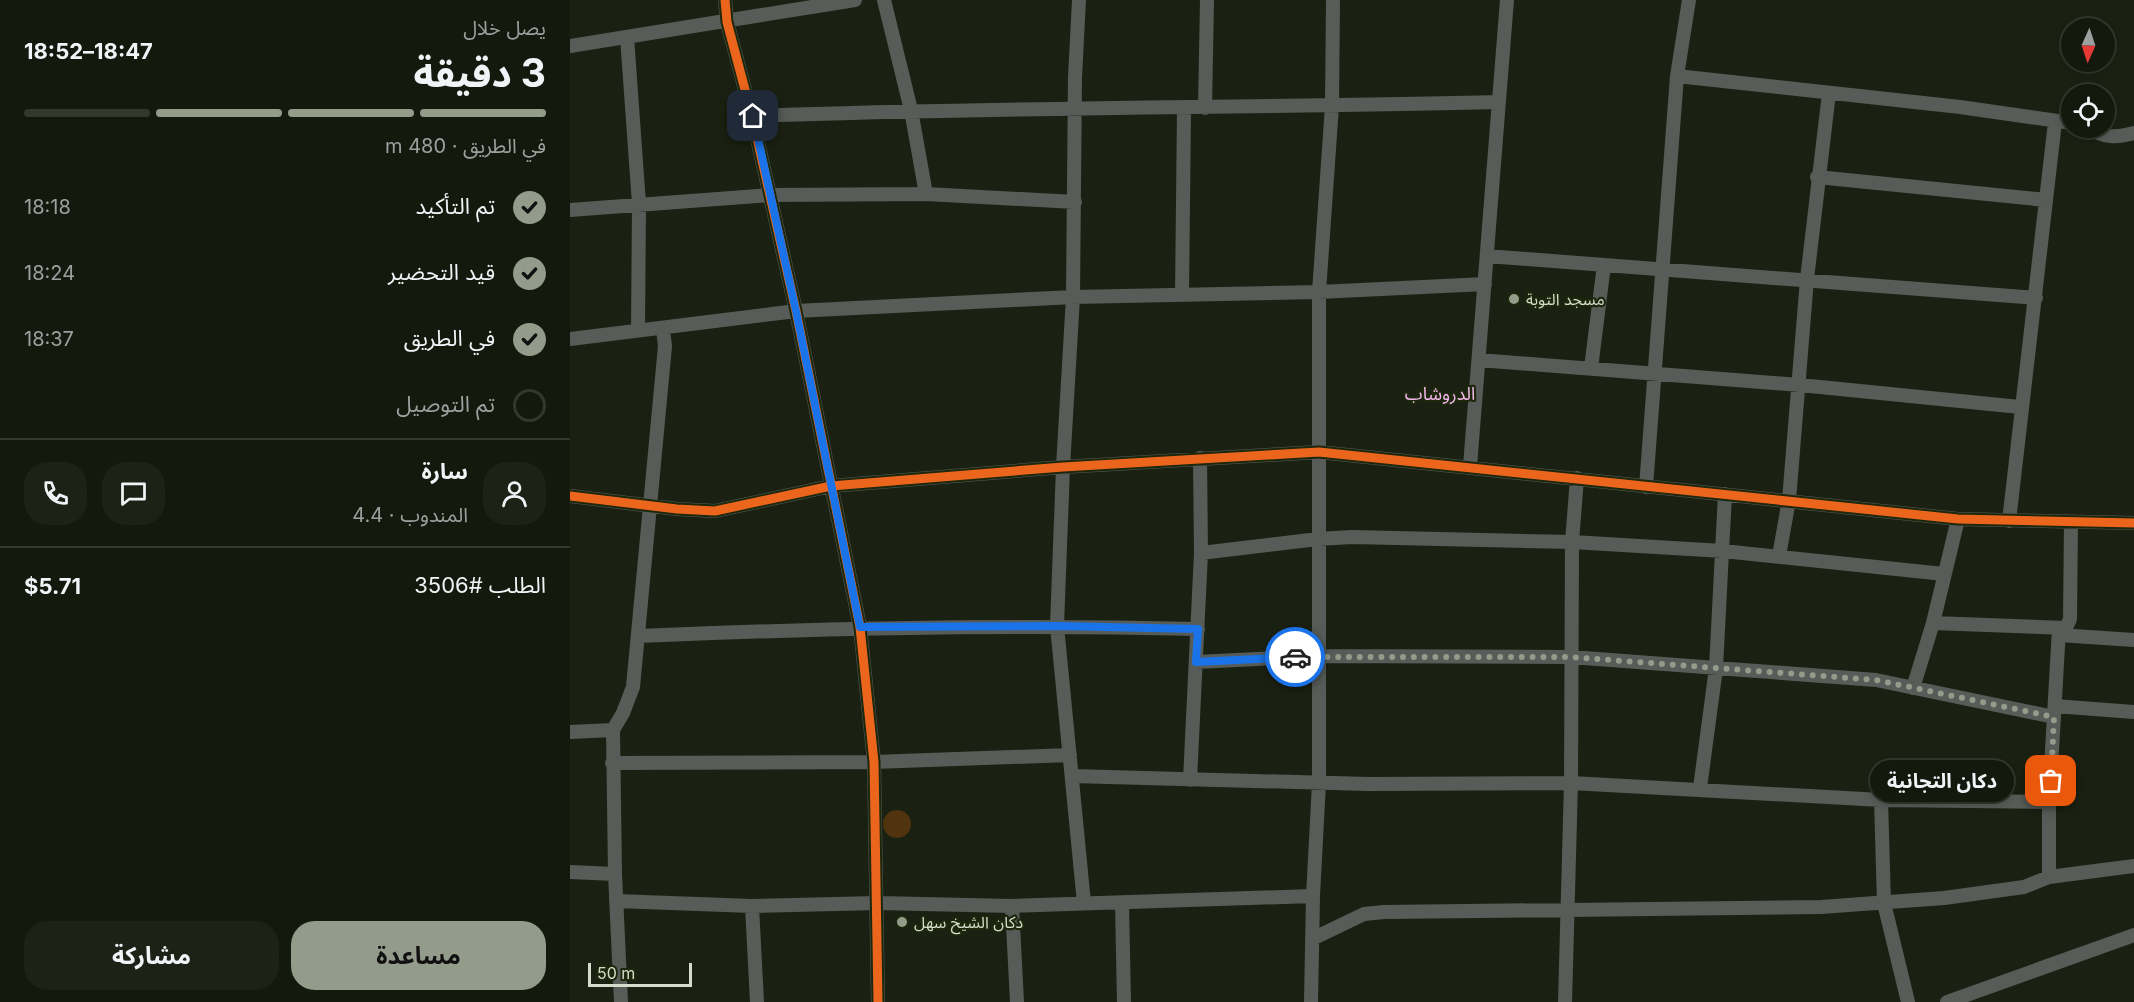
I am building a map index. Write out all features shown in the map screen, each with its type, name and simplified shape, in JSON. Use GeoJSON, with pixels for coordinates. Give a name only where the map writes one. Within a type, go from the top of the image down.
{"type":"FeatureCollection","features":[{"type":"Feature","properties":{"kind":"street"},"geometry":{"type":"LineString","coordinates":[[725,0],[727,22],[753,116],[796,311],[860,627],[874,762],[878,1002]]}},
{"type":"Feature","properties":{"kind":"street"},"geometry":{"type":"LineString","coordinates":[[570,46],[855,0]]}},
{"type":"Feature","properties":{"kind":"street"},"geometry":{"type":"LineString","coordinates":[[884,0],[911,110],[926,194]]}},
{"type":"Feature","properties":{"kind":"street"},"geometry":{"type":"LineString","coordinates":[[1079,0],[1073,297],[1057,626],[1084,903]]}},
{"type":"Feature","properties":{"kind":"street"},"geometry":{"type":"LineString","coordinates":[[1205,108],[1207,0]]}},
{"type":"Feature","properties":{"kind":"street"},"geometry":{"type":"LineString","coordinates":[[1311,1002],[1313,896],[1319,783],[1317,656],[1319,292],[1332,106],[1333,0]]}},
{"type":"Feature","properties":{"kind":"street"},"geometry":{"type":"LineString","coordinates":[[1470,466],[1507,0]]}},
{"type":"Feature","properties":{"kind":"street"},"geometry":{"type":"LineString","coordinates":[[1646,487],[1677,76],[1689,0]]}},
{"type":"Feature","properties":{"kind":"street"},"geometry":{"type":"LineString","coordinates":[[627,38],[639,204],[638,329]]}},
{"type":"Feature","properties":{"kind":"street"},"geometry":{"type":"LineString","coordinates":[[1677,76],[1960,107],[2061,122]]}},
{"type":"Feature","properties":{"kind":"street"},"geometry":{"type":"LineString","coordinates":[[1779,556],[1790,500],[1807,279],[1817,177],[1829,93]]}},
{"type":"Feature","properties":{"kind":"street"},"geometry":{"type":"LineString","coordinates":[[753,116],[911,110],[1184,109],[1498,102]]}},
{"type":"Feature","properties":{"kind":"street"},"geometry":{"type":"LineString","coordinates":[[1182,295],[1184,109]]}},
{"type":"Feature","properties":{"kind":"street"},"geometry":{"type":"LineString","coordinates":[[2009,521],[2020,407],[2036,298],[2055,122]]}},
{"type":"Feature","properties":{"kind":"street"},"geometry":{"type":"LineString","coordinates":[[2115,137],[2134,133]]}},
{"type":"Feature","properties":{"kind":"street"},"geometry":{"type":"LineString","coordinates":[[1817,177],[2046,200]]}},
{"type":"Feature","properties":{"kind":"street"},"geometry":{"type":"LineString","coordinates":[[570,210],[771,195],[926,194],[1075,202]]}},
{"type":"Feature","properties":{"kind":"street"},"geometry":{"type":"LineString","coordinates":[[1487,256],[2036,298]]}},
{"type":"Feature","properties":{"kind":"street"},"geometry":{"type":"LineString","coordinates":[[1591,368],[1604,265]]}},
{"type":"Feature","properties":{"kind":"street"},"geometry":{"type":"LineString","coordinates":[[570,339],[796,311],[1073,297],[1319,292],[1485,284]]}},
{"type":"Feature","properties":{"kind":"street"},"geometry":{"type":"LineString","coordinates":[[621,1002],[615,874],[613,730],[623,713],[633,687],[665,346],[663,329]]}},
{"type":"Feature","properties":{"kind":"street"},"geometry":{"type":"LineString","coordinates":[[1479,360],[1800,385],[2020,407]]}},
{"type":"Feature","properties":{"kind":"street"},"geometry":{"type":"LineString","coordinates":[[570,496],[715,511],[831,486],[1063,467],[1319,452],[1470,466],[1646,487],[1958,519],[2134,524]]}},
{"type":"Feature","properties":{"kind":"street"},"geometry":{"type":"LineString","coordinates":[[1190,780],[1201,554],[1200,458]]}},
{"type":"Feature","properties":{"kind":"street"},"geometry":{"type":"LineString","coordinates":[[1565,1002],[1571,783],[1572,542],[1576,478]]}},
{"type":"Feature","properties":{"kind":"street"},"geometry":{"type":"LineString","coordinates":[[1700,788],[1716,668],[1725,494]]}},
{"type":"Feature","properties":{"kind":"street"},"geometry":{"type":"LineString","coordinates":[[1913,688],[1933,623],[1958,519]]}},
{"type":"Feature","properties":{"kind":"street"},"geometry":{"type":"LineString","coordinates":[[2059,632],[2066,628],[2070,619],[2071,523]]}},
{"type":"Feature","properties":{"kind":"street"},"geometry":{"type":"LineString","coordinates":[[1201,554],[1318,539],[1572,542],[1723,551],[1944,573]]}},
{"type":"Feature","properties":{"kind":"street"},"geometry":{"type":"LineString","coordinates":[[1933,623],[2134,640]]}},
{"type":"Feature","properties":{"kind":"street"},"geometry":{"type":"LineString","coordinates":[[638,636],[860,627],[1057,626],[1198,629]]}},
{"type":"Feature","properties":{"kind":"street"},"geometry":{"type":"LineString","coordinates":[[2049,877],[2049,802],[2059,632]]}},
{"type":"Feature","properties":{"kind":"street"},"geometry":{"type":"LineString","coordinates":[[1196,662],[1317,656],[1570,657],[1876,680],[2055,712],[2134,712]]}},
{"type":"Feature","properties":{"kind":"street"},"geometry":{"type":"LineString","coordinates":[[570,732],[613,730]]}},
{"type":"Feature","properties":{"kind":"street"},"geometry":{"type":"LineString","coordinates":[[612,763],[874,762],[1070,755]]}},
{"type":"Feature","properties":{"kind":"street"},"geometry":{"type":"LineString","coordinates":[[1072,776],[1319,783],[1571,783],[1700,788],[1881,800],[2049,802]]}},
{"type":"Feature","properties":{"kind":"street"},"geometry":{"type":"LineString","coordinates":[[1881,800],[1884,903],[1908,1002]]}},
{"type":"Feature","properties":{"kind":"street"},"geometry":{"type":"LineString","coordinates":[[1312,939],[1364,914],[1821,907],[1944,898],[2024,887],[2049,877],[2134,866]]}},
{"type":"Feature","properties":{"kind":"street"},"geometry":{"type":"LineString","coordinates":[[570,872],[615,874]]}},
{"type":"Feature","properties":{"kind":"street"},"geometry":{"type":"LineString","coordinates":[[616,901],[752,906],[878,903],[1012,906],[1313,896]]}},
{"type":"Feature","properties":{"kind":"street"},"geometry":{"type":"LineString","coordinates":[[1122,903],[1124,1002]]}},
{"type":"Feature","properties":{"kind":"street"},"geometry":{"type":"LineString","coordinates":[[752,906],[757,1002]]}},
{"type":"Feature","properties":{"kind":"street"},"geometry":{"type":"LineString","coordinates":[[1012,906],[1017,1002]]}},
{"type":"Feature","properties":{"kind":"street"},"geometry":{"type":"LineString","coordinates":[[1947,1002],[2134,935]]}},
{"type":"Feature","properties":{"kind":"shaded area"},"geometry":{"type":"Polygon","coordinates":[[[897,810],[907,814],[911,824],[907,834],[897,838],[887,834],[883,824],[887,814],[897,810]]]}},
{"type":"Feature","properties":{"kind":"cycle path"},"geometry":{"type":"LineString","coordinates":[[725,0],[727,22],[752,116],[796,311],[860,627],[874,762],[878,1002]]}},
{"type":"Feature","properties":{"kind":"cycle path"},"geometry":{"type":"LineString","coordinates":[[570,496],[677,509],[715,511],[831,486],[1063,467],[1319,452],[1958,519],[2134,523]]}},
{"type":"Feature","properties":{"kind":"way so far"},"geometry":{"type":"LineString","coordinates":[[1295,657],[1570,657],[1876,680],[2054,717],[2051,781]]}},
{"type":"Feature","properties":{"kind":"place","name":"مسجد التوبة"},"geometry":{"type":"Point","coordinates":[1514,299]}},
{"type":"Feature","properties":{"kind":"place","name":"دكان التجانية"},"geometry":{"type":"Point","coordinates":[2051,781]}},
{"type":"Feature","properties":{"kind":"place","name":"دكان الشيخ سهل"},"geometry":{"type":"Point","coordinates":[902,922]}},
{"type":"Feature","properties":{"kind":"district","name":"الدروشاب"},"geometry":{"type":"Point","coordinates":[1440,394]}},
{"type":"Feature","properties":{"kind":"route"},"geometry":{"type":"LineString","coordinates":[[753,116],[765,179],[771,195],[796,311],[860,627],[1057,626],[1198,629],[1196,662],[1295,657]]}}]}
